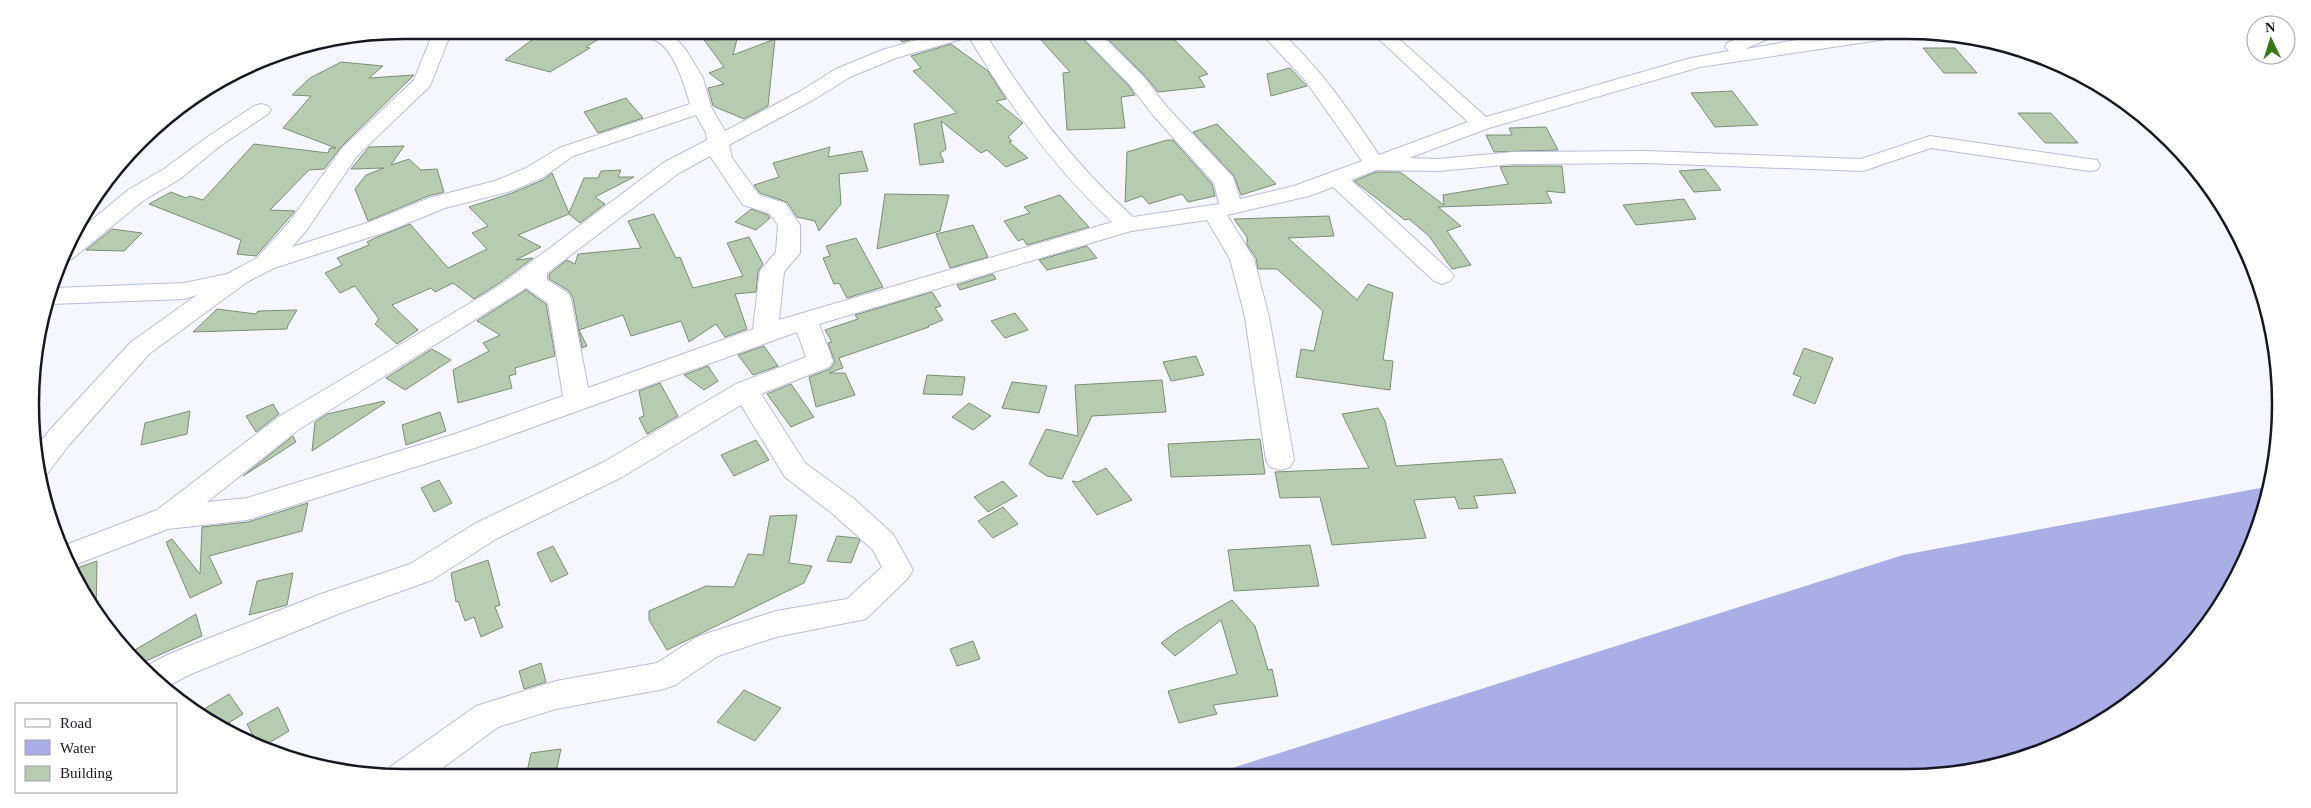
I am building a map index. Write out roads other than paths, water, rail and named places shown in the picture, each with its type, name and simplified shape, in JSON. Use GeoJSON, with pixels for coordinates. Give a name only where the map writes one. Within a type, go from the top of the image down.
{"type":"FeatureCollection","features":[{"type":"Feature","properties":{"kind":"street"},"geometry":{"type":"LineString","coordinates":[[266,263],[298,226],[349,152],[423,82],[440,39]]}},
{"type":"Feature","properties":{"kind":"street"},"geometry":{"type":"LineString","coordinates":[[670,39],[693,78],[701,107],[716,133],[721,158],[751,200],[777,208],[789,225],[788,253],[772,271],[765,335]]}},
{"type":"Feature","properties":{"kind":"street"},"geometry":{"type":"LineString","coordinates":[[71,555],[165,518],[237,465],[289,423],[507,291],[671,168],[806,96],[843,73],[889,54],[942,39]]}},
{"type":"Feature","properties":{"kind":"street"},"geometry":{"type":"LineString","coordinates":[[979,39],[1012,91],[1050,140],[1095,195],[1128,224]]}},
{"type":"Feature","properties":{"kind":"street"},"geometry":{"type":"LineString","coordinates":[[1094,39],[1136,81],[1225,182],[1223,210],[1242,259],[1256,317],[1280,460]]}},
{"type":"Feature","properties":{"kind":"street"},"geometry":{"type":"LineString","coordinates":[[1278,39],[1290,49],[1333,101],[1374,164]]}},
{"type":"Feature","properties":{"kind":"street"},"geometry":{"type":"LineString","coordinates":[[1388,39],[1482,124]]}},
{"type":"Feature","properties":{"kind":"street"},"geometry":{"type":"LineString","coordinates":[[1698,62],[1751,39]]}},
{"type":"Feature","properties":{"kind":"street"},"geometry":{"type":"LineString","coordinates":[[165,518],[247,509],[465,441],[805,320],[1128,224],[1223,210],[1301,191],[1482,124],[1698,62],[1848,39]]}},
{"type":"Feature","properties":{"kind":"street"},"geometry":{"type":"LineString","coordinates":[[43,459],[59,438],[140,348],[238,278],[266,263],[378,226],[437,203],[503,186],[534,173],[566,152],[701,107]]}},
{"type":"Feature","properties":{"kind":"street"},"geometry":{"type":"LineString","coordinates":[[75,245],[136,195],[172,174],[213,142],[261,110]]}},
{"type":"Feature","properties":{"kind":"street"},"geometry":{"type":"LineString","coordinates":[[1374,164],[1438,165],[1514,158],[1647,157],[1863,165],[1930,142],[2089,165]]}},
{"type":"Feature","properties":{"kind":"street"},"geometry":{"type":"LineString","coordinates":[[1336,178],[1391,231],[1442,276]]}},
{"type":"Feature","properties":{"kind":"street"},"geometry":{"type":"LineString","coordinates":[[536,270],[536,283],[559,299],[577,401]]}},
{"type":"Feature","properties":{"kind":"street"},"geometry":{"type":"LineString","coordinates":[[55,296],[184,291],[238,278]]}},
{"type":"Feature","properties":{"kind":"street"},"geometry":{"type":"LineString","coordinates":[[159,675],[180,664],[332,604],[421,572],[486,531],[612,470],[745,390],[820,361],[805,320]]}},
{"type":"Feature","properties":{"kind":"street"},"geometry":{"type":"LineString","coordinates":[[414,769],[488,716],[556,695],[664,675],[708,646],[776,624],[855,610],[898,570],[883,542],[843,506],[795,470],[745,390]]}},
{"type":"Feature","properties":{"kind":"water"},"geometry":{"type":"Polygon","coordinates":[[[2262,488],[2253,521],[2235,566],[2211,607],[2182,645],[2148,679],[2110,708],[2069,732],[2002,757],[1955,766],[1907,769],[1229,769],[1903,555],[2262,488]]]}}]}
